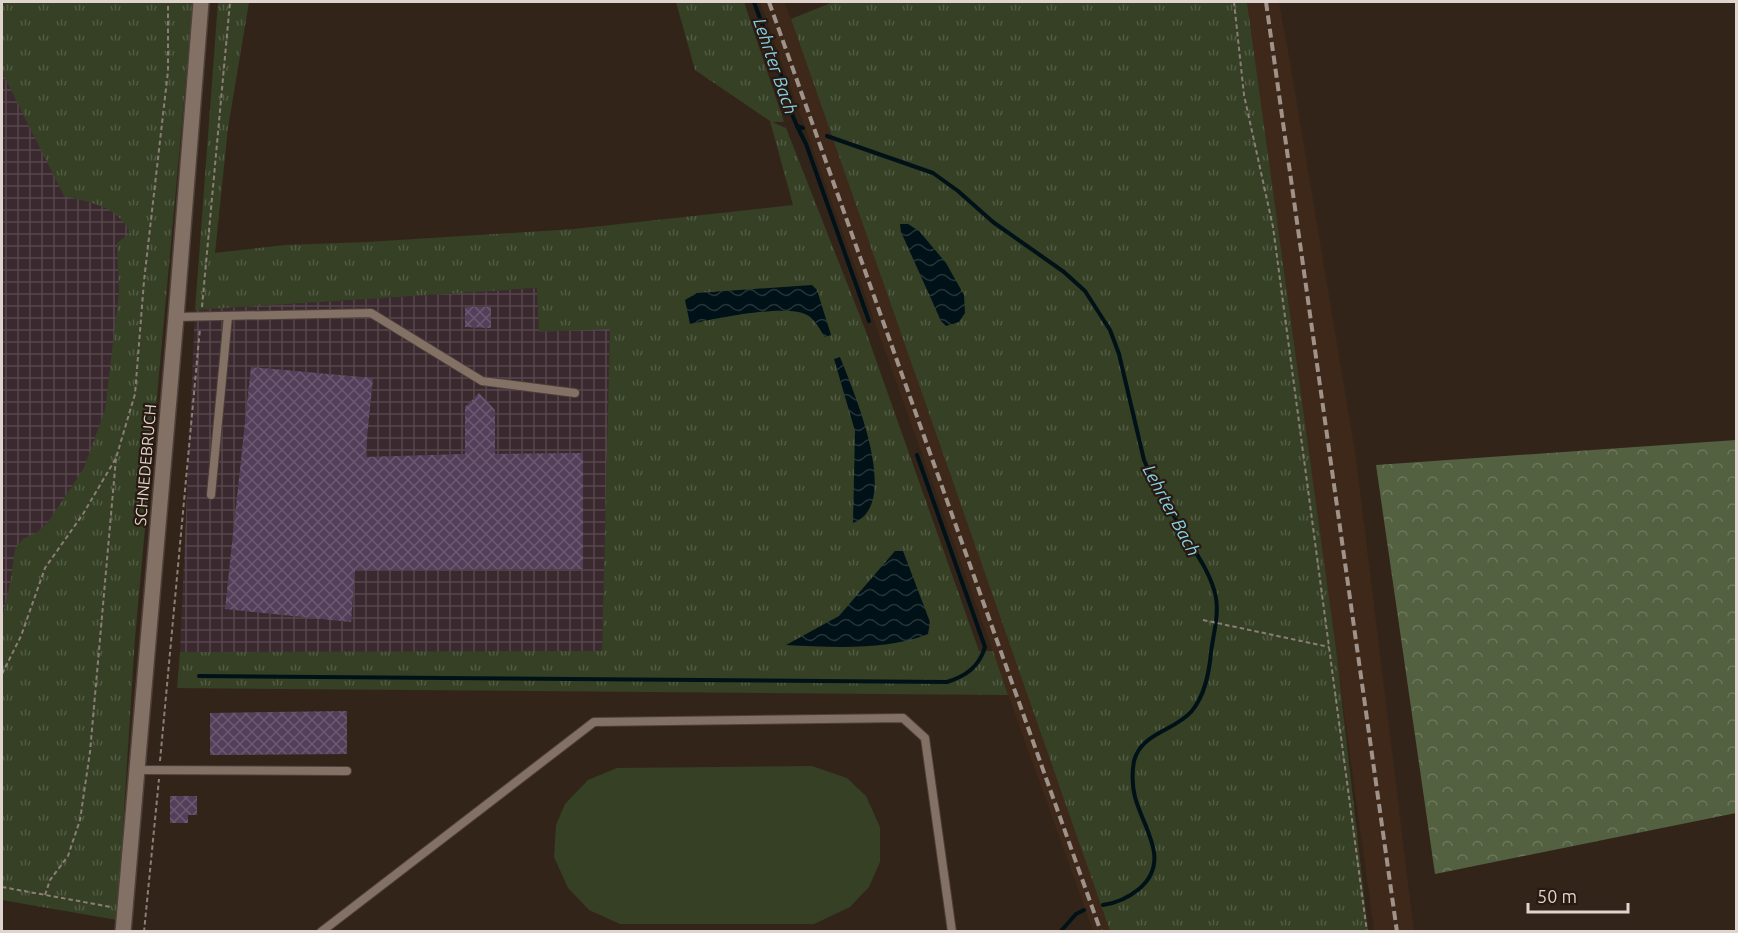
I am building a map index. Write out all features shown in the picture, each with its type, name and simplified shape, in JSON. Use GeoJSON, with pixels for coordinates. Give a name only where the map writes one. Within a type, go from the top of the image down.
{"type":"FeatureCollection","features":[{"type":"Feature","properties":{"kind":"street","name":"SCHNEDEBRUCH"},"geometry":{"type":"LineString","coordinates":[[123,932],[201,2]]}},
{"type":"Feature","properties":{"kind":"lane"},"geometry":{"type":"LineString","coordinates":[[176,317],[371,314],[482,381],[575,393]]}},
{"type":"Feature","properties":{"kind":"lane"},"geometry":{"type":"LineString","coordinates":[[211,495],[228,316]]}},
{"type":"Feature","properties":{"kind":"lane"},"geometry":{"type":"LineString","coordinates":[[321,932],[594,722],[903,718],[925,738],[952,932]]}},
{"type":"Feature","properties":{"kind":"lane"},"geometry":{"type":"LineString","coordinates":[[137,770],[347,771]]}},
{"type":"Feature","properties":{"kind":"path"},"geometry":{"type":"LineString","coordinates":[[45,895],[50,880],[68,856],[80,820],[90,752],[116,458],[135,394],[145,271],[168,71],[168,2]]}},
{"type":"Feature","properties":{"kind":"path"},"geometry":{"type":"LineString","coordinates":[[144,932],[230,2]]}},
{"type":"Feature","properties":{"kind":"path"},"geometry":{"type":"LineString","coordinates":[[1234,2],[1244,94],[1273,226],[1367,932]]}},
{"type":"Feature","properties":{"kind":"path"},"geometry":{"type":"LineString","coordinates":[[2,674],[21,636],[45,568],[82,514],[116,458]]}},
{"type":"Feature","properties":{"kind":"path"},"geometry":{"type":"LineString","coordinates":[[1203,620],[1329,647]]}},
{"type":"Feature","properties":{"kind":"path"},"geometry":{"type":"LineString","coordinates":[[2,887],[124,909]]}},
{"type":"Feature","properties":{"kind":"shaded area"},"geometry":{"type":"Polygon","coordinates":[[[2,2],[181,2],[91,912],[2,897],[2,2]]]}},
{"type":"Feature","properties":{"kind":"shaded area"},"geometry":{"type":"Polygon","coordinates":[[[760,2],[784,2],[791,19],[1110,931],[1093,931],[760,2]]]}},
{"type":"Feature","properties":{"kind":"shaded area"},"geometry":{"type":"Polygon","coordinates":[[[1247,2],[1279,2],[1289,56],[1356,458],[1414,931],[1374,931],[1247,2]]]}},
{"type":"Feature","properties":{"kind":"shaded area"},"geometry":{"type":"Polygon","coordinates":[[[538,288],[610,329],[602,652],[180,652],[195,310],[538,288]]]}},
{"type":"Feature","properties":{"kind":"green space"},"geometry":{"type":"Polygon","coordinates":[[[2,2],[193,2],[135,638],[117,920],[2,900],[2,619],[15,549],[23,539],[36,533],[48,522],[84,468],[105,410],[119,292],[117,243],[130,233],[125,224],[111,211],[93,203],[64,196],[2,72],[2,2]]]}},
{"type":"Feature","properties":{"kind":"green space"},"geometry":{"type":"Polygon","coordinates":[[[218,2],[249,2],[228,128],[215,253],[285,245],[574,229],[793,205],[770,121],[695,70],[676,2],[744,2],[784,122],[772,122],[786,128],[865,329],[979,651],[993,651],[1008,695],[177,688],[180,652],[602,651],[610,329],[539,332],[537,288],[195,310],[218,2]]]}},
{"type":"Feature","properties":{"kind":"green space"},"geometry":{"type":"Polygon","coordinates":[[[833,2],[1247,2],[1336,649],[1368,931],[1110,931],[791,19],[833,2]]]}},
{"type":"Feature","properties":{"kind":"green space"},"geometry":{"type":"Polygon","coordinates":[[[1736,440],[1736,813],[1435,874],[1376,465],[1736,440]]]}},
{"type":"Feature","properties":{"kind":"green space"},"geometry":{"type":"Polygon","coordinates":[[[812,766],[847,778],[866,796],[880,827],[880,862],[869,887],[850,907],[814,924],[620,924],[589,910],[568,888],[554,857],[556,825],[565,804],[588,780],[617,768],[812,766]]]}},
{"type":"Feature","properties":{"kind":"water"},"geometry":{"type":"Polygon","coordinates":[[[900,224],[908,224],[919,231],[946,263],[964,295],[965,313],[959,322],[946,326],[941,321],[901,232],[900,224]]]}},
{"type":"Feature","properties":{"kind":"water"},"geometry":{"type":"Polygon","coordinates":[[[812,285],[817,290],[831,335],[825,337],[812,319],[797,312],[750,313],[690,324],[685,300],[697,293],[812,285]]]}},
{"type":"Feature","properties":{"kind":"water"},"geometry":{"type":"Polygon","coordinates":[[[840,357],[863,419],[874,471],[874,494],[867,512],[853,523],[855,431],[834,359],[840,357]]]}},
{"type":"Feature","properties":{"kind":"water"},"geometry":{"type":"Polygon","coordinates":[[[895,551],[903,551],[930,622],[928,634],[895,643],[877,645],[839,647],[786,645],[839,616],[895,551]]]}},
{"type":"Feature","properties":{"kind":"building"},"geometry":{"type":"Polygon","coordinates":[[[465,307],[491,307],[491,328],[465,327],[465,307]]]}},
{"type":"Feature","properties":{"kind":"building"},"geometry":{"type":"Polygon","coordinates":[[[251,367],[373,378],[365,457],[465,454],[465,407],[479,393],[495,410],[495,454],[583,453],[583,569],[355,570],[351,622],[225,609],[251,367]]]}},
{"type":"Feature","properties":{"kind":"building"},"geometry":{"type":"Polygon","coordinates":[[[347,711],[347,754],[210,755],[210,713],[347,711]]]}},
{"type":"Feature","properties":{"kind":"building"},"geometry":{"type":"Polygon","coordinates":[[[170,796],[197,796],[197,815],[188,815],[188,823],[170,823],[170,796]]]}},
{"type":"Feature","properties":{"kind":"waterway","name":"Lehrter Bach"},"geometry":{"type":"LineString","coordinates":[[754,2],[790,99],[792,114],[797,126],[803,128]]}},
{"type":"Feature","properties":{"kind":"waterway"},"geometry":{"type":"LineString","coordinates":[[797,126],[806,144],[869,321]]}},
{"type":"Feature","properties":{"kind":"waterway","name":"Lehrter Bach"},"geometry":{"type":"LineString","coordinates":[[827,136],[933,173],[958,191],[993,222],[1064,272],[1085,291],[1110,330],[1119,354],[1144,460],[1211,582],[1217,605],[1216,619],[1203,692],[1191,712],[1143,744],[1134,761],[1134,793],[1152,844],[1153,867],[1149,878],[1139,889],[1118,901],[1103,905]]}},
{"type":"Feature","properties":{"kind":"waterway"},"geometry":{"type":"LineString","coordinates":[[199,676],[947,682],[971,670],[985,647],[917,455]]}},
{"type":"Feature","properties":{"kind":"waterway","name":"Lehrter Bach"},"geometry":{"type":"LineString","coordinates":[[1060,932],[1076,914],[1084,910]]}},
{"type":"Feature","properties":{"kind":"railway"},"geometry":{"type":"LineString","coordinates":[[769,2],[1101,932]]}},
{"type":"Feature","properties":{"kind":"railway"},"geometry":{"type":"LineString","coordinates":[[1266,2],[1397,932]]}}]}
